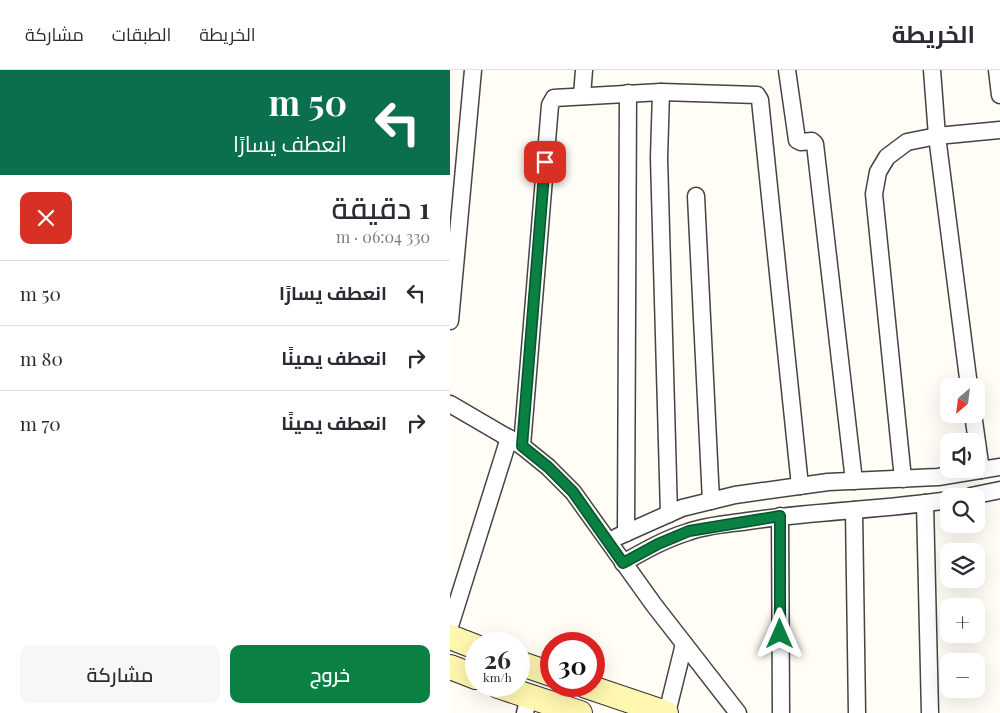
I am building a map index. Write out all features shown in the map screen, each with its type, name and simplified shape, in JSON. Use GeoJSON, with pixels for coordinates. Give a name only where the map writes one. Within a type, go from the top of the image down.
{"type":"FeatureCollection","features":[{"type":"Feature","properties":{"kind":"main road"},"geometry":{"type":"LineString","coordinates":[[450,637],[465,643]]}},
{"type":"Feature","properties":{"kind":"main road"},"geometry":{"type":"LineString","coordinates":[[450,667],[465,673]]}},
{"type":"Feature","properties":{"kind":"main road"},"geometry":{"type":"LineString","coordinates":[[605,692],[666,713]]}},
{"type":"Feature","properties":{"kind":"main road"},"geometry":{"type":"LineString","coordinates":[[515,697],[527,705],[576,712]]}},
{"type":"Feature","properties":{"kind":"street"},"geometry":{"type":"LineString","coordinates":[[450,321],[473,70]]}},
{"type":"Feature","properties":{"kind":"street"},"geometry":{"type":"LineString","coordinates":[[582,96],[584,70]]}},
{"type":"Feature","properties":{"kind":"street"},"geometry":{"type":"LineString","coordinates":[[787,70],[797,140],[801,142],[812,141],[815,144],[854,481]]}},
{"type":"Feature","properties":{"kind":"street"},"geometry":{"type":"LineString","coordinates":[[932,70],[937,136],[968,378]]}},
{"type":"Feature","properties":{"kind":"street"},"geometry":{"type":"LineString","coordinates":[[997,70],[1000,96]]}},
{"type":"Feature","properties":{"kind":"street"},"geometry":{"type":"LineString","coordinates":[[450,626],[516,442],[550,105],[554,98],[661,92],[757,95],[759,98],[800,486]]}},
{"type":"Feature","properties":{"kind":"street"},"geometry":{"type":"LineString","coordinates":[[661,92],[659,158],[669,514]]}},
{"type":"Feature","properties":{"kind":"street"},"geometry":{"type":"LineString","coordinates":[[626,534],[628,93]]}},
{"type":"Feature","properties":{"kind":"street"},"geometry":{"type":"LineString","coordinates":[[903,479],[874,194],[878,172],[887,157],[907,142],[937,136],[1000,130]]}},
{"type":"Feature","properties":{"kind":"street"},"geometry":{"type":"LineString","coordinates":[[696,196],[711,501]]}},
{"type":"Feature","properties":{"kind":"street"},"geometry":{"type":"LineString","coordinates":[[450,404],[516,442],[548,467],[573,492],[623,563],[738,713]]}},
{"type":"Feature","properties":{"kind":"street"},"geometry":{"type":"LineString","coordinates":[[985,469],[1000,467]]}},
{"type":"Feature","properties":{"kind":"street"},"geometry":{"type":"LineString","coordinates":[[609,541],[682,508],[735,495],[828,482],[940,477]]}},
{"type":"Feature","properties":{"kind":"street"},"geometry":{"type":"LineString","coordinates":[[985,493],[1000,490]]}},
{"type":"Feature","properties":{"kind":"street"},"geometry":{"type":"LineString","coordinates":[[623,563],[658,544],[689,531],[780,516],[940,501]]}},
{"type":"Feature","properties":{"kind":"street"},"geometry":{"type":"LineString","coordinates":[[924,503],[930,713]]}},
{"type":"Feature","properties":{"kind":"street"},"geometry":{"type":"LineString","coordinates":[[854,510],[857,713]]}},
{"type":"Feature","properties":{"kind":"street"},"geometry":{"type":"LineString","coordinates":[[780,516],[781,713]]}},
{"type":"Feature","properties":{"kind":"street"},"geometry":{"type":"LineString","coordinates":[[666,713],[684,644]]}},
{"type":"Feature","properties":{"kind":"route"},"geometry":{"type":"LineString","coordinates":[[545,162],[522,446],[548,467],[573,492],[623,563],[658,544],[689,531],[780,516],[780,634]]}}]}
